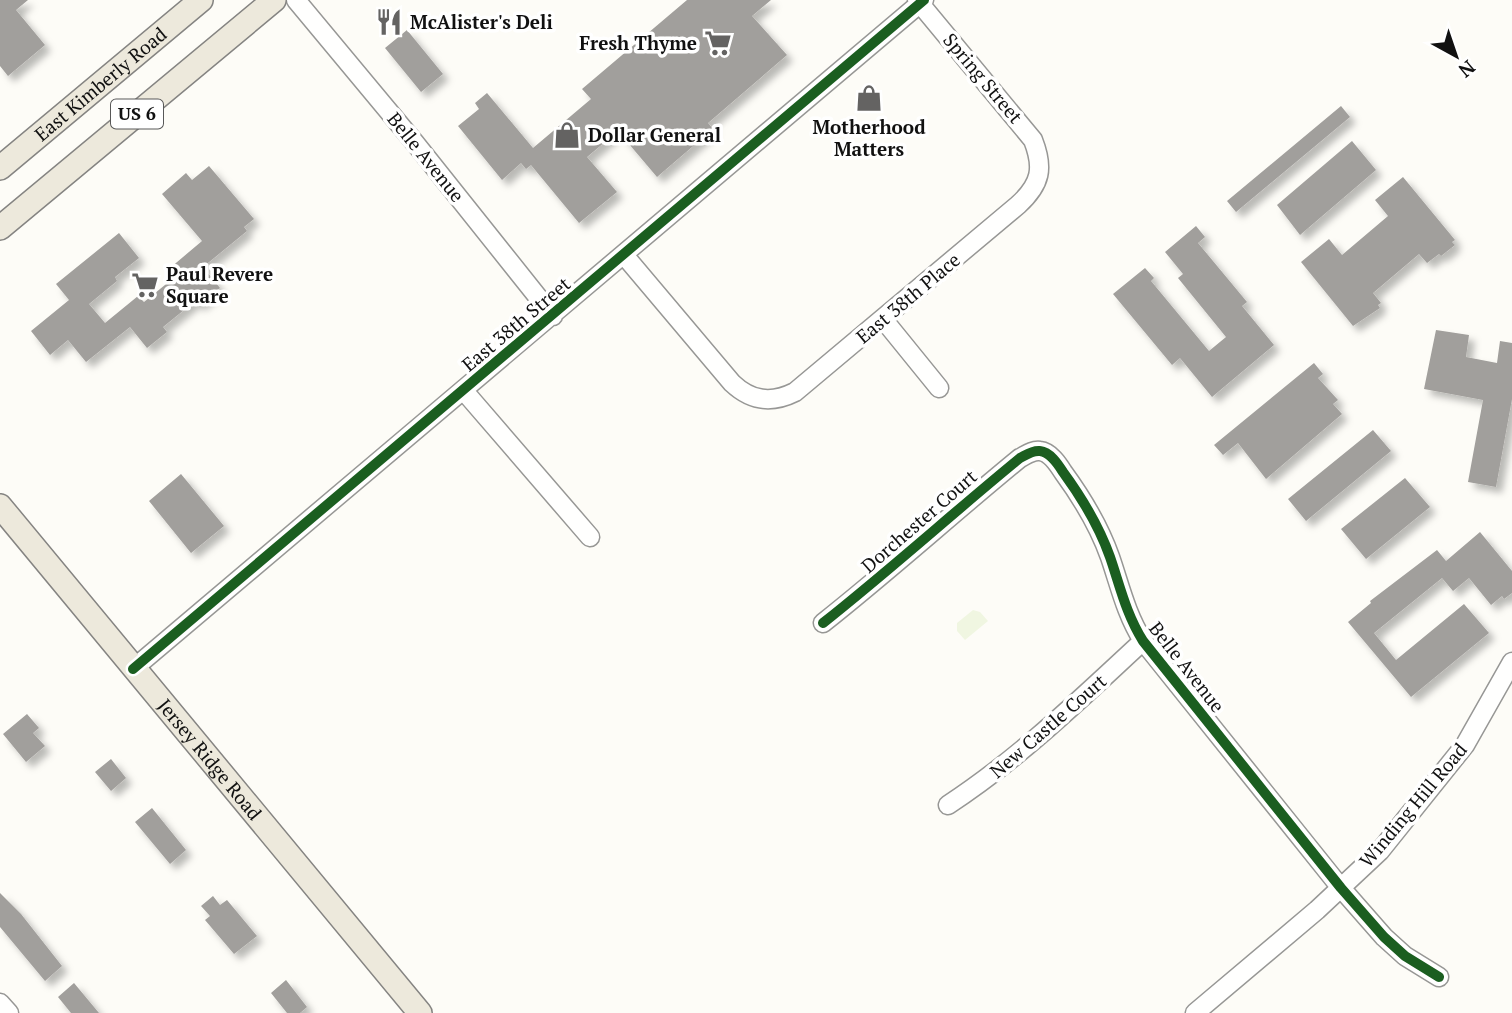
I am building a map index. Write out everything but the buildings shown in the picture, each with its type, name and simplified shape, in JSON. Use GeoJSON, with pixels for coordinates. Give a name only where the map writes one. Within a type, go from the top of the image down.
{"type":"FeatureCollection","features":[{"type":"Feature","properties":{"kind":"main road","name":"East Kimberly Road"},"geometry":{"type":"LineString","coordinates":[[0,168],[201,0]]}},
{"type":"Feature","properties":{"kind":"main road","name":"US 6"},"geometry":{"type":"LineString","coordinates":[[0,228],[274,0]]}},
{"type":"Feature","properties":{"kind":"main road","name":"Jersey Ridge Road"},"geometry":{"type":"LineString","coordinates":[[0,506],[420,1013]]}},
{"type":"Feature","properties":{"kind":"street","name":"Belle Avenue"},"geometry":{"type":"LineString","coordinates":[[296,0],[553,316]]}},
{"type":"Feature","properties":{"kind":"street","name":"East 38th Street"},"geometry":{"type":"LineString","coordinates":[[134,669],[921,1]]}},
{"type":"Feature","properties":{"kind":"street","name":"Spring Street"},"geometry":{"type":"LineString","coordinates":[[921,1],[1025,129],[1033,140],[1040,161]]}},
{"type":"Feature","properties":{"kind":"street","name":"East 38th Place"},"geometry":{"type":"LineString","coordinates":[[624,255],[732,383],[750,397],[759,400],[783,398],[795,392],[1028,196],[1039,174],[1040,161]]}},
{"type":"Feature","properties":{"kind":"street"},"geometry":{"type":"LineString","coordinates":[[883,319],[939,388]]}},
{"type":"Feature","properties":{"kind":"street"},"geometry":{"type":"LineString","coordinates":[[464,391],[590,537]]}},
{"type":"Feature","properties":{"kind":"street","name":"Belle Avenue"},"geometry":{"type":"LineString","coordinates":[[1040,451],[1054,459],[1088,509],[1109,556],[1127,611],[1143,641],[1341,888],[1384,937],[1405,957],[1439,977]]}},
{"type":"Feature","properties":{"kind":"street","name":"Dorchester Court"},"geometry":{"type":"LineString","coordinates":[[823,623],[879,579],[1020,458],[1040,451]]}},
{"type":"Feature","properties":{"kind":"street","name":"New Castle Court"},"geometry":{"type":"LineString","coordinates":[[948,805],[1021,753],[1143,641]]}},
{"type":"Feature","properties":{"kind":"street","name":"Winding Hill Road"},"geometry":{"type":"LineString","coordinates":[[1195,1013],[1341,888],[1380,851],[1465,745],[1512,662]]}},
{"type":"Feature","properties":{"kind":"street"},"geometry":{"type":"LineString","coordinates":[[0,1003],[9,1013]]}},
{"type":"Feature","properties":{"kind":"green space"},"geometry":{"type":"Polygon","coordinates":[[[973,610],[980,612],[988,621],[965,640],[957,631],[957,623],[973,610]]]}},
{"type":"Feature","properties":{"kind":"cycle path"},"geometry":{"type":"LineString","coordinates":[[133,669],[924,0]]}},
{"type":"Feature","properties":{"kind":"cycle path"},"geometry":{"type":"LineString","coordinates":[[823,623],[1020,458],[1034,451],[1047,454],[1070,482],[1095,523],[1106,546],[1128,610],[1143,641],[1341,888],[1384,937],[1405,956],[1439,977]]}},
{"type":"Feature","properties":{"kind":"place","name":"McAlister's Deli"},"geometry":{"type":"Point","coordinates":[389,22]}},
{"type":"Feature","properties":{"kind":"place","name":"Fresh Thyme"},"geometry":{"type":"Point","coordinates":[718,43]}},
{"type":"Feature","properties":{"kind":"place","name":"Motherhood Matters"},"geometry":{"type":"Point","coordinates":[869,98]}},
{"type":"Feature","properties":{"kind":"place","name":"Dollar General"},"geometry":{"type":"Point","coordinates":[567,135]}},
{"type":"Feature","properties":{"kind":"place","name":"Paul Revere Square"},"geometry":{"type":"Point","coordinates":[145,285]}}]}
